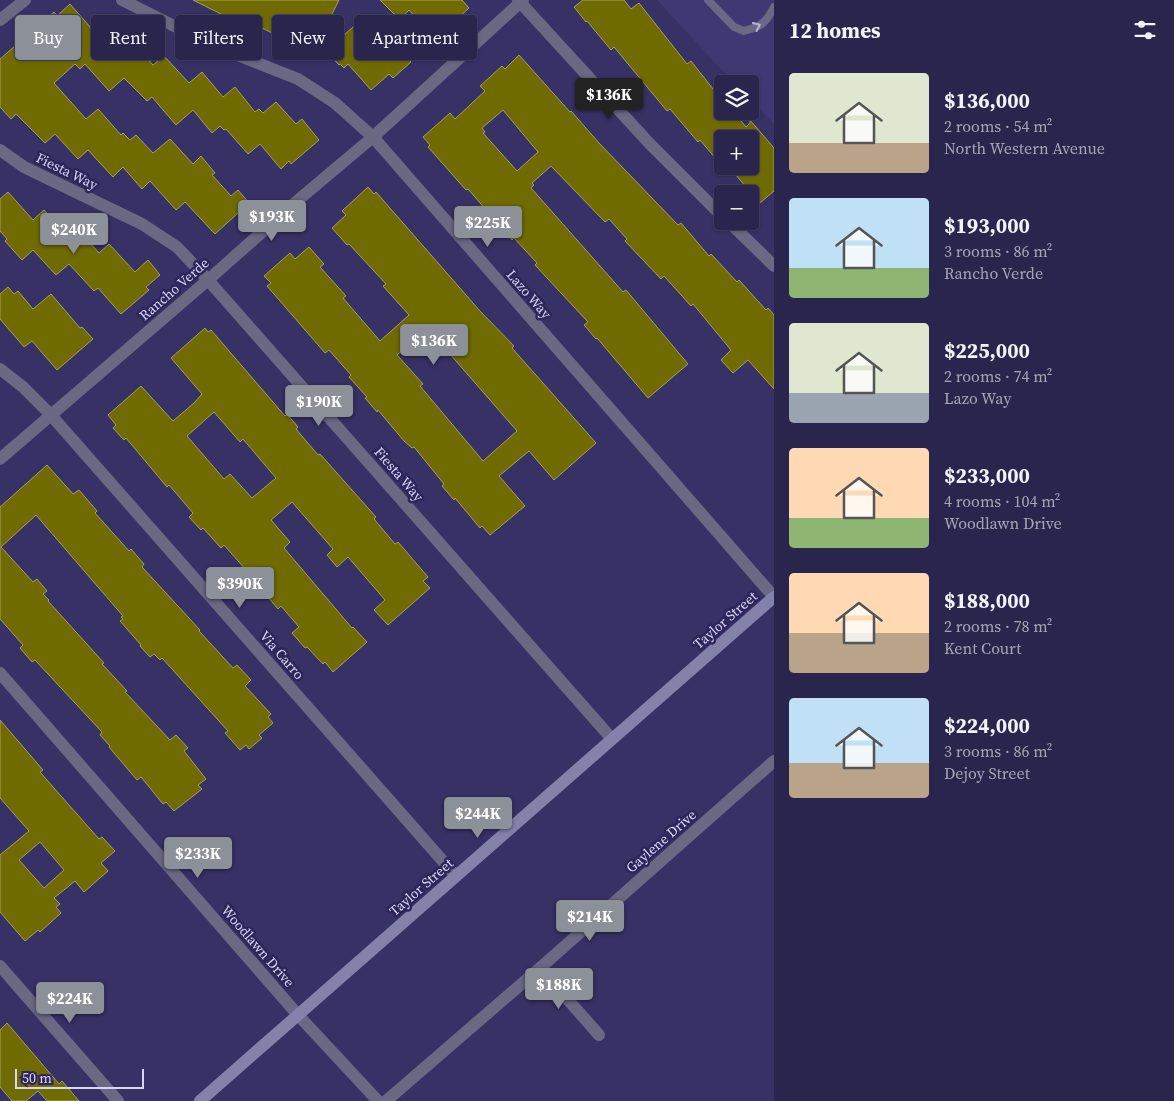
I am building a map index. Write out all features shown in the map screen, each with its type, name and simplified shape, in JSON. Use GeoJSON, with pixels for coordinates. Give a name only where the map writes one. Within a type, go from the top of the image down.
{"type":"FeatureCollection","features":[{"type":"Feature","properties":{"kind":"street"},"geometry":{"type":"LineString","coordinates":[[0,20],[25,0]]}},
{"type":"Feature","properties":{"kind":"street","name":"Lazo Way"},"geometry":{"type":"LineString","coordinates":[[122,0],[212,45],[298,79],[334,103],[373,137],[774,597]]}},
{"type":"Feature","properties":{"kind":"street"},"geometry":{"type":"LineString","coordinates":[[520,1],[649,143],[714,208]]}},
{"type":"Feature","properties":{"kind":"street","name":"Rancho Verde"},"geometry":{"type":"LineString","coordinates":[[0,459],[373,137],[520,1]]}},
{"type":"Feature","properties":{"kind":"street","name":"Fiesta Way"},"geometry":{"type":"LineString","coordinates":[[0,150],[24,167],[142,224],[177,247],[612,739]]}},
{"type":"Feature","properties":{"kind":"street"},"geometry":{"type":"LineString","coordinates":[[737,230],[774,266]]}},
{"type":"Feature","properties":{"kind":"street","name":"Via Carro"},"geometry":{"type":"LineString","coordinates":[[0,369],[23,387],[50,414],[456,876]]}},
{"type":"Feature","properties":{"kind":"street","name":"Taylor Street"},"geometry":{"type":"LineString","coordinates":[[200,1101],[774,597]]}},
{"type":"Feature","properties":{"kind":"street","name":"Woodlawn Drive"},"geometry":{"type":"LineString","coordinates":[[0,673],[298,1015],[378,1101]]}},
{"type":"Feature","properties":{"kind":"street","name":"Gaylene Drive"},"geometry":{"type":"LineString","coordinates":[[386,1101],[774,762]]}},
{"type":"Feature","properties":{"kind":"street"},"geometry":{"type":"LineString","coordinates":[[0,966],[118,1101]]}},
{"type":"Feature","properties":{"kind":"street"},"geometry":{"type":"LineString","coordinates":[[540,968],[599,1034]]}},
{"type":"Feature","properties":{"kind":"lane"},"geometry":{"type":"LineString","coordinates":[[708,0],[734,27],[744,31],[766,22],[774,6],[773,0]]}},
{"type":"Feature","properties":{"kind":"shaded area"},"geometry":{"type":"Polygon","coordinates":[[[657,0],[774,0],[774,124],[759,108],[759,75],[727,75],[657,0]]]}},
{"type":"Feature","properties":{"kind":"building"},"geometry":{"type":"Polygon","coordinates":[[[193,0],[339,0],[332,15],[272,15],[272,33],[262,28],[262,15],[223,15],[193,0]]]}},
{"type":"Feature","properties":{"kind":"building"},"geometry":{"type":"Polygon","coordinates":[[[380,0],[462,0],[469,8],[461,15],[413,15],[409,10],[404,15],[395,15],[380,0]]]}},
{"type":"Feature","properties":{"kind":"building"},"geometry":{"type":"Polygon","coordinates":[[[583,0],[624,0],[631,9],[639,3],[687,64],[691,61],[714,90],[714,120],[740,120],[746,127],[750,120],[759,130],[714,130],[714,157],[700,140],[698,142],[670,109],[667,111],[614,47],[611,50],[574,7],[583,0]]]}},
{"type":"Feature","properties":{"kind":"building"},"geometry":{"type":"Polygon","coordinates":[[[70,4],[80,15],[58,15],[70,4]]]}},
{"type":"Feature","properties":{"kind":"building"},"geometry":{"type":"Polygon","coordinates":[[[81,17],[91,28],[91,60],[148,60],[153,65],[159,60],[165,60],[165,57],[189,83],[202,72],[223,97],[235,87],[255,112],[259,109],[263,113],[276,102],[296,124],[302,119],[319,140],[291,164],[289,161],[281,169],[260,144],[248,154],[226,129],[224,130],[220,126],[212,133],[193,110],[176,125],[152,97],[147,101],[124,78],[109,91],[85,64],[80,69],[75,64],[54,83],[86,119],[98,109],[121,135],[123,133],[130,140],[136,135],[153,153],[170,139],[193,164],[201,156],[215,173],[212,175],[231,196],[238,190],[249,203],[215,234],[185,202],[176,210],[150,181],[142,189],[123,167],[113,177],[88,150],[78,159],[55,134],[45,143],[16,114],[11,119],[0,107],[0,59],[15,46],[15,60],[81,60],[81,17]]]}},
{"type":"Feature","properties":{"kind":"building"},"geometry":{"type":"Polygon","coordinates":[[[354,28],[354,60],[409,60],[411,62],[393,78],[389,74],[371,90],[348,64],[344,68],[334,60],[344,60],[344,35],[354,28]]]}},
{"type":"Feature","properties":{"kind":"building"},"geometry":{"type":"Polygon","coordinates":[[[519,55],[570,112],[678,225],[681,223],[709,256],[711,254],[737,282],[739,280],[766,310],[768,308],[774,315],[774,389],[748,360],[733,373],[721,360],[731,350],[693,304],[691,306],[664,276],[661,279],[625,241],[627,239],[609,219],[605,222],[551,166],[532,183],[534,185],[531,188],[623,292],[626,290],[688,364],[648,398],[584,325],[588,322],[535,265],[537,263],[514,238],[512,240],[468,189],[466,190],[428,147],[430,145],[423,137],[450,113],[455,119],[485,91],[480,86],[502,66],[505,69],[519,55]],[[503,110],[482,128],[485,132],[483,133],[517,171],[538,152],[503,110]]]}},
{"type":"Feature","properties":{"kind":"building"},"geometry":{"type":"Polygon","coordinates":[[[759,130],[774,148],[774,191],[760,203],[759,185],[744,185],[736,175],[759,175],[759,130]]]}},
{"type":"Feature","properties":{"kind":"building"},"geometry":{"type":"Polygon","coordinates":[[[368,187],[374,194],[376,192],[480,311],[514,346],[512,348],[596,443],[554,480],[529,451],[499,476],[525,506],[490,535],[482,526],[480,528],[455,498],[454,500],[442,486],[444,484],[414,447],[412,448],[404,441],[378,410],[377,412],[365,398],[367,397],[349,377],[351,375],[329,350],[325,353],[267,286],[271,283],[264,276],[290,253],[295,259],[309,247],[324,264],[320,267],[346,296],[343,298],[380,341],[409,315],[383,286],[386,284],[332,228],[346,215],[342,211],[368,187]],[[428,329],[424,333],[423,331],[397,355],[423,384],[420,386],[483,461],[517,431],[428,329]]]}},
{"type":"Feature","properties":{"kind":"building"},"geometry":{"type":"Polygon","coordinates":[[[8,192],[33,220],[44,210],[66,234],[75,226],[99,253],[109,244],[135,272],[148,260],[160,275],[146,287],[149,290],[121,314],[98,288],[94,291],[69,264],[56,275],[33,250],[22,260],[5,241],[7,239],[0,231],[0,199],[8,192]]]}},
{"type":"Feature","properties":{"kind":"building"},"geometry":{"type":"Polygon","coordinates":[[[8,287],[14,294],[18,291],[33,309],[51,294],[80,328],[82,327],[93,339],[57,370],[32,341],[24,347],[0,319],[0,294],[8,287]]]}},
{"type":"Feature","properties":{"kind":"building"},"geometry":{"type":"Polygon","coordinates":[[[205,328],[208,332],[211,330],[285,416],[287,414],[298,427],[296,429],[318,455],[320,454],[376,517],[374,519],[395,544],[398,542],[428,577],[423,581],[430,588],[388,625],[374,610],[385,600],[348,557],[337,567],[327,555],[333,549],[292,502],[271,520],[290,542],[284,548],[352,628],[367,642],[333,672],[325,662],[323,664],[307,647],[305,648],[292,633],[299,627],[281,606],[278,609],[257,584],[253,588],[241,574],[246,570],[224,545],[221,548],[203,528],[201,530],[189,517],[193,513],[169,485],[167,487],[126,438],[124,440],[113,428],[116,425],[108,415],[141,386],[173,421],[202,394],[171,358],[205,328]],[[214,412],[187,436],[224,479],[230,474],[252,498],[276,478],[243,439],[240,442],[214,412]]]}},
{"type":"Feature","properties":{"kind":"building"},"geometry":{"type":"Polygon","coordinates":[[[47,465],[73,494],[79,490],[97,511],[95,513],[129,551],[131,549],[144,564],[142,567],[199,631],[233,668],[237,665],[251,680],[245,686],[271,714],[268,717],[273,723],[259,735],[262,738],[249,749],[246,745],[240,750],[225,733],[228,731],[162,658],[160,660],[154,654],[150,657],[140,646],[120,621],[123,619],[121,617],[123,616],[36,515],[1,547],[33,582],[37,579],[47,591],[43,594],[48,601],[104,663],[102,664],[127,691],[125,692],[170,740],[176,735],[188,748],[184,751],[206,779],[198,785],[202,789],[174,811],[166,802],[163,804],[141,777],[137,780],[100,735],[102,732],[35,660],[32,662],[20,648],[23,645],[0,619],[0,507],[47,465]]]}},
{"type":"Feature","properties":{"kind":"building"},"geometry":{"type":"Polygon","coordinates":[[[0,720],[43,770],[40,772],[61,796],[99,839],[102,837],[115,851],[101,863],[108,871],[84,892],[75,881],[54,898],[60,904],[56,907],[61,913],[40,932],[38,930],[25,941],[0,912],[0,855],[29,831],[0,798],[0,720]],[[40,842],[19,860],[44,888],[64,870],[40,842]]]}},
{"type":"Feature","properties":{"kind":"building"},"geometry":{"type":"Polygon","coordinates":[[[7,1023],[59,1084],[62,1081],[79,1101],[47,1101],[38,1091],[26,1101],[12,1101],[0,1087],[0,1030],[7,1023]]]}}]}
